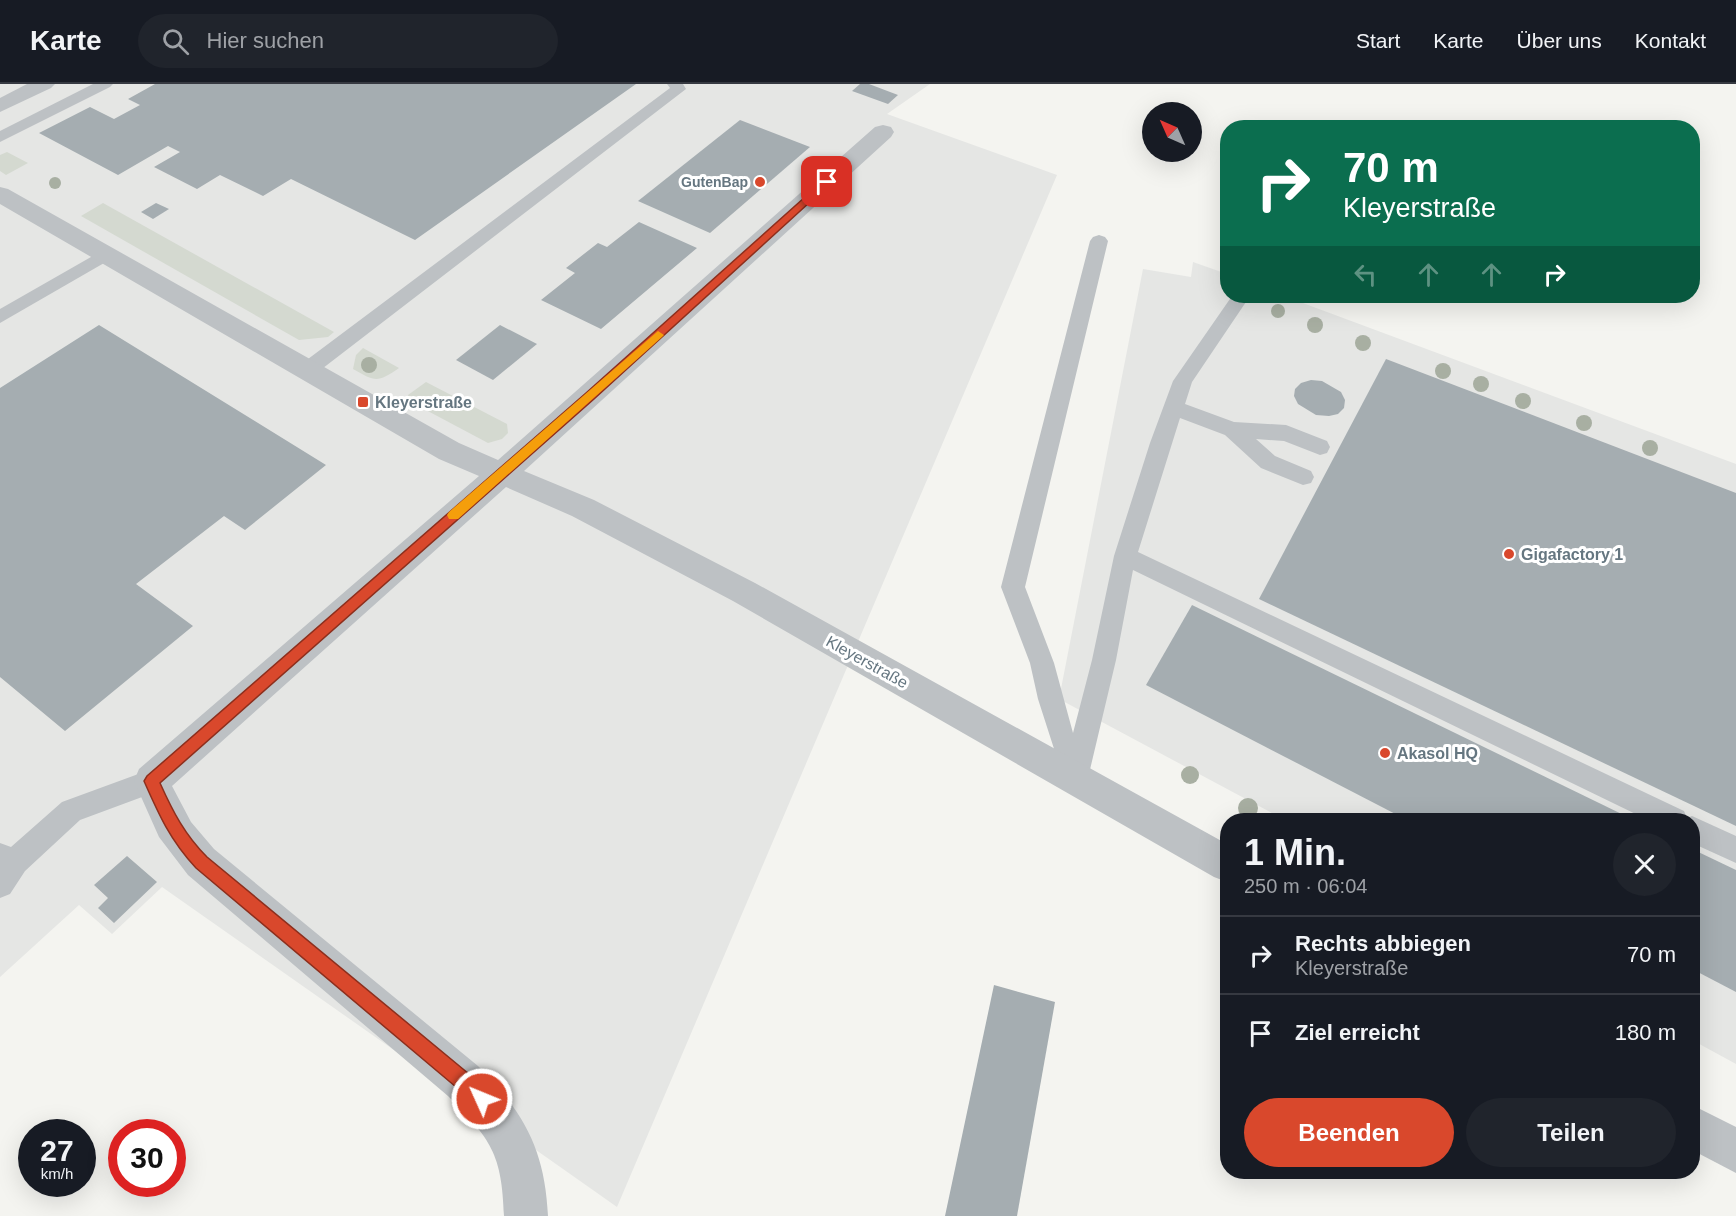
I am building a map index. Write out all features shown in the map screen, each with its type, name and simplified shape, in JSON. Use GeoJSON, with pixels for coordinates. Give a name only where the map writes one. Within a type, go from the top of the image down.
{"type":"FeatureCollection","features":[{"type":"Feature","properties":{"kind":"street"},"geometry":{"type":"LineString","coordinates":[[0,106],[44,84]]}},
{"type":"Feature","properties":{"kind":"street"},"geometry":{"type":"LineString","coordinates":[[526,1216],[523,1166],[513,1142],[482,1099],[201,862],[183,844],[170,824],[152,781],[883,132]]}},
{"type":"Feature","properties":{"kind":"street","name":"Kleyerstraße"},"geometry":{"type":"LineString","coordinates":[[0,194],[449,451],[583,508],[744,592],[1220,860]]}},
{"type":"Feature","properties":{"kind":"street"},"geometry":{"type":"LineString","coordinates":[[1700,1131],[1736,1151]]}},
{"type":"Feature","properties":{"kind":"lane"},"geometry":{"type":"LineString","coordinates":[[0,137],[105,84]]}},
{"type":"Feature","properties":{"kind":"lane"},"geometry":{"type":"LineString","coordinates":[[307,370],[678,89],[675,84]]}},
{"type":"Feature","properties":{"kind":"lane"},"geometry":{"type":"LineString","coordinates":[[1075,778],[1050,699],[1042,663],[1013,587],[1099,241]]}},
{"type":"Feature","properties":{"kind":"lane"},"geometry":{"type":"LineString","coordinates":[[0,316],[105,255]]}},
{"type":"Feature","properties":{"kind":"lane"},"geometry":{"type":"LineString","coordinates":[[1075,778],[1104,660],[1125,556],[1173,407],[1183,381],[1236,303]]}},
{"type":"Feature","properties":{"kind":"lane"},"geometry":{"type":"LineString","coordinates":[[1173,407],[1232,430],[1286,433],[1320,447]]}},
{"type":"Feature","properties":{"kind":"lane"},"geometry":{"type":"LineString","coordinates":[[1232,430],[1268,462],[1303,477]]}},
{"type":"Feature","properties":{"kind":"lane"},"geometry":{"type":"LineString","coordinates":[[1125,556],[1660,813]]}},
{"type":"Feature","properties":{"kind":"lane"},"geometry":{"type":"LineString","coordinates":[[5,867],[71,811],[152,781]]}},
{"type":"Feature","properties":{"kind":"lane"},"geometry":{"type":"LineString","coordinates":[[1700,833],[1736,850]]}},
{"type":"Feature","properties":{"kind":"shaded area"},"geometry":{"type":"Polygon","coordinates":[[[0,84],[930,84],[887,114],[1057,175],[617,1207],[162,887],[112,934],[79,905],[0,977],[0,84]]]}},
{"type":"Feature","properties":{"kind":"shaded area"},"geometry":{"type":"Polygon","coordinates":[[[7,152],[28,163],[6,175],[0,171],[0,155],[7,152]]]}},
{"type":"Feature","properties":{"kind":"shaded area"},"geometry":{"type":"Polygon","coordinates":[[[103,203],[334,332],[328,337],[299,340],[81,216],[103,203]]]}},
{"type":"Feature","properties":{"kind":"shaded area"},"geometry":{"type":"Polygon","coordinates":[[[1193,262],[1220,272],[1220,303],[1303,303],[1736,464],[1736,1064],[1700,1044],[1700,813],[1272,813],[1059,699],[1143,269],[1191,277],[1193,262]]]}},
{"type":"Feature","properties":{"kind":"shaded area"},"geometry":{"type":"Polygon","coordinates":[[[363,348],[399,368],[376,379],[353,369],[356,355],[363,348]]]}},
{"type":"Feature","properties":{"kind":"shaded area"},"geometry":{"type":"Polygon","coordinates":[[[426,382],[507,424],[508,433],[502,439],[488,443],[409,401],[408,395],[426,382]]]}},
{"type":"Feature","properties":{"kind":"building"},"geometry":{"type":"Polygon","coordinates":[[[155,84],[636,84],[415,240],[291,179],[263,196],[220,175],[197,189],[154,167],[180,152],[168,146],[118,175],[39,133],[90,107],[114,119],[140,105],[128,99],[155,84]]]}},
{"type":"Feature","properties":{"kind":"building"},"geometry":{"type":"Polygon","coordinates":[[[860,84],[869,84],[898,95],[888,104],[852,91],[860,84]]]}},
{"type":"Feature","properties":{"kind":"building"},"geometry":{"type":"Polygon","coordinates":[[[740,120],[810,147],[710,233],[638,201],[740,120]]]}},
{"type":"Feature","properties":{"kind":"building"},"geometry":{"type":"Polygon","coordinates":[[[156,203],[169,209],[153,219],[141,212],[156,203]]]}},
{"type":"Feature","properties":{"kind":"building"},"geometry":{"type":"Polygon","coordinates":[[[639,222],[697,248],[601,329],[541,300],[575,273],[566,268],[598,243],[607,247],[639,222]]]}},
{"type":"Feature","properties":{"kind":"building"},"geometry":{"type":"Polygon","coordinates":[[[99,325],[326,465],[245,530],[224,516],[136,584],[193,626],[65,731],[0,677],[0,388],[99,325]]]}},
{"type":"Feature","properties":{"kind":"building"},"geometry":{"type":"Polygon","coordinates":[[[500,325],[537,344],[493,380],[456,360],[500,325]]]}},
{"type":"Feature","properties":{"kind":"building","name":"Gigafactory 1"},"geometry":{"type":"Polygon","coordinates":[[[1386,359],[1736,493],[1736,826],[1259,599],[1386,359]]]}},
{"type":"Feature","properties":{"kind":"building"},"geometry":{"type":"Polygon","coordinates":[[[1311,380],[1322,381],[1341,392],[1345,400],[1344,408],[1338,414],[1316,415],[1298,404],[1294,396],[1295,389],[1301,383],[1311,380]]]}},
{"type":"Feature","properties":{"kind":"building","name":"Akasol HQ"},"geometry":{"type":"Polygon","coordinates":[[[1192,605],[1620,813],[1393,813],[1146,685],[1192,605]]]}},
{"type":"Feature","properties":{"kind":"building"},"geometry":{"type":"Polygon","coordinates":[[[1700,853],[1736,870],[1736,992],[1700,973],[1700,853]]]}},
{"type":"Feature","properties":{"kind":"building"},"geometry":{"type":"Polygon","coordinates":[[[127,856],[157,882],[114,923],[98,908],[108,898],[94,885],[127,856]]]}},
{"type":"Feature","properties":{"kind":"building"},"geometry":{"type":"Polygon","coordinates":[[[994,985],[1055,1002],[1017,1216],[945,1216],[994,985]]]}},
{"type":"Feature","properties":{"kind":"slow traffic"},"geometry":{"type":"LineString","coordinates":[[453,515],[658,335]]}},
{"type":"Feature","properties":{"kind":"place","name":"GutenBap"},"geometry":{"type":"Point","coordinates":[760,182]}},
{"type":"Feature","properties":{"kind":"place","name":"Kleyerstraße"},"geometry":{"type":"Point","coordinates":[363,402]}},
{"type":"Feature","properties":{"kind":"place","name":"Gigafactory 1"},"geometry":{"type":"Point","coordinates":[1509,554]}},
{"type":"Feature","properties":{"kind":"place","name":"Akasol HQ"},"geometry":{"type":"Point","coordinates":[1385,753]}},
{"type":"Feature","properties":{"kind":"route"},"geometry":{"type":"LineString","coordinates":[[482,1099],[201,862],[183,844],[170,824],[152,781],[590,396],[827,182]]}}]}
